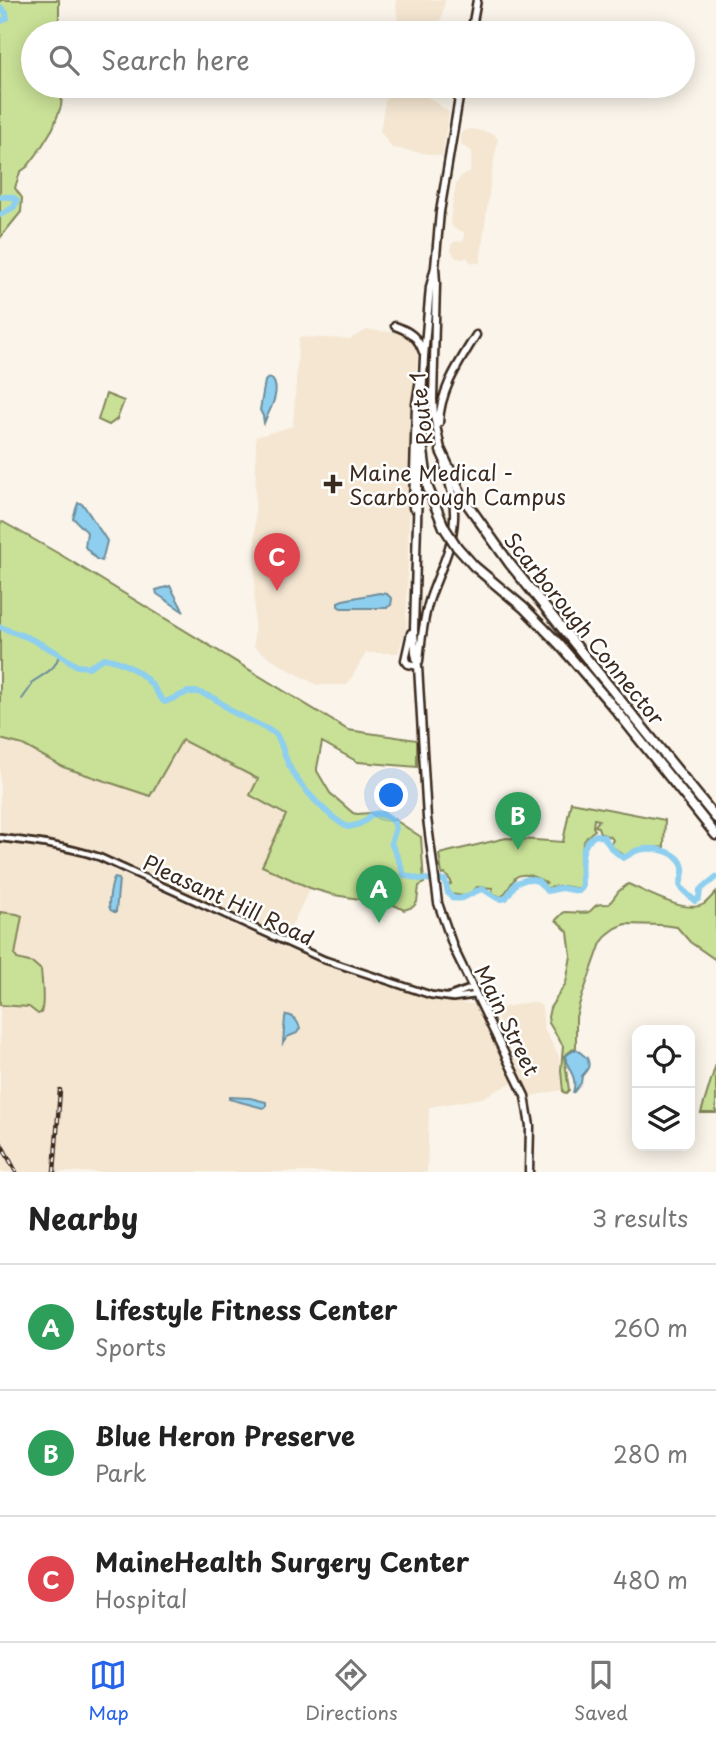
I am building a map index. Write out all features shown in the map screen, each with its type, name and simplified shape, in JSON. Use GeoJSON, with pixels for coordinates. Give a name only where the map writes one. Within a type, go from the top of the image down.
{"type":"FeatureCollection","features":[{"type":"Feature","properties":{"kind":"highway","name":"Scarborough Connector"},"geometry":{"type":"LineString","coordinates":[[421,436],[428,488],[444,527],[457,547],[479,571],[524,608],[551,635],[616,710],[716,835]]}},
{"type":"Feature","properties":{"kind":"highway","name":"Scarborough Connector"},"geometry":{"type":"LineString","coordinates":[[441,451],[466,504],[510,564],[716,818]]}},
{"type":"Feature","properties":{"kind":"main road"},"geometry":{"type":"LineString","coordinates":[[473,21],[477,0]]}},
{"type":"Feature","properties":{"kind":"main road","name":"Route 1"},"geometry":{"type":"LineString","coordinates":[[418,666],[426,610],[448,554],[454,523],[452,492],[434,415],[432,383],[435,267],[441,201],[459,98]]}},
{"type":"Feature","properties":{"kind":"main road","name":"Route 1"},"geometry":{"type":"LineString","coordinates":[[435,267],[430,287],[424,357],[414,613],[425,798],[435,886]]}},
{"type":"Feature","properties":{"kind":"main road"},"geometry":{"type":"LineString","coordinates":[[395,326],[415,337],[424,357]]}},
{"type":"Feature","properties":{"kind":"main road"},"geometry":{"type":"LineString","coordinates":[[438,439],[443,396],[476,335]]}},
{"type":"Feature","properties":{"kind":"main road"},"geometry":{"type":"LineString","coordinates":[[416,547],[413,497],[416,404],[424,368]]}},
{"type":"Feature","properties":{"kind":"main road"},"geometry":{"type":"LineString","coordinates":[[414,613],[405,660],[408,664],[418,666]]}},
{"type":"Feature","properties":{"kind":"main road","name":"Main Street"},"geometry":{"type":"LineString","coordinates":[[435,886],[448,933],[525,1096],[530,1132],[529,1172]]}},
{"type":"Feature","properties":{"kind":"street","name":"Pleasant Hill Road"},"geometry":{"type":"LineString","coordinates":[[0,838],[52,844],[99,857],[312,955],[425,994],[460,998],[476,995]]}},
{"type":"Feature","properties":{"kind":"street"},"geometry":{"type":"LineString","coordinates":[[443,997],[472,988]]}},
{"type":"Feature","properties":{"kind":"shaded area"},"geometry":{"type":"Polygon","coordinates":[[[396,0],[445,0],[441,21],[398,21],[396,0]]]}},
{"type":"Feature","properties":{"kind":"shaded area"},"geometry":{"type":"Polygon","coordinates":[[[386,98],[429,98],[449,112],[442,156],[392,148],[380,131],[386,98]]]}},
{"type":"Feature","properties":{"kind":"shaded area"},"geometry":{"type":"Polygon","coordinates":[[[471,129],[495,134],[498,138],[480,263],[470,262],[467,257],[456,258],[451,250],[454,242],[464,240],[464,232],[453,228],[450,220],[456,184],[461,176],[470,172],[472,151],[462,146],[460,136],[463,131],[471,129]]]}},
{"type":"Feature","properties":{"kind":"shaded area","name":"Maine Medical - Scarborough Campus"},"geometry":{"type":"Polygon","coordinates":[[[367,330],[403,333],[414,340],[418,349],[411,439],[406,630],[398,653],[366,653],[347,685],[317,685],[254,647],[256,437],[293,426],[299,337],[350,339],[367,330]]]}},
{"type":"Feature","properties":{"kind":"shaded area"},"geometry":{"type":"Polygon","coordinates":[[[0,739],[23,745],[64,767],[150,796],[181,740],[258,779],[250,795],[287,815],[262,866],[310,888],[285,939],[95,851],[61,842],[0,835],[0,739]]]}},
{"type":"Feature","properties":{"kind":"shaded area"},"geometry":{"type":"Polygon","coordinates":[[[0,843],[54,849],[89,859],[330,967],[438,1002],[475,1004],[515,1081],[482,1098],[429,1107],[427,1172],[0,1172],[0,843]]]}},
{"type":"Feature","properties":{"kind":"shaded area"},"geometry":{"type":"Polygon","coordinates":[[[531,1002],[542,1007],[544,1029],[559,1056],[561,1090],[531,1096],[496,1016],[501,1008],[531,1002]]]}},
{"type":"Feature","properties":{"kind":"green space"},"geometry":{"type":"Polygon","coordinates":[[[0,0],[59,0],[59,21],[21,21],[21,98],[62,98],[53,128],[37,154],[20,172],[15,188],[22,198],[21,212],[0,238],[0,0]]]}},
{"type":"Feature","properties":{"kind":"green space"},"geometry":{"type":"Polygon","coordinates":[[[106,394],[124,401],[117,419],[109,425],[98,420],[106,394]]]}},
{"type":"Feature","properties":{"kind":"green space"},"geometry":{"type":"Polygon","coordinates":[[[3,522],[348,730],[417,740],[417,767],[358,762],[322,742],[317,768],[330,793],[353,813],[383,812],[421,837],[424,883],[419,886],[417,902],[413,907],[404,910],[392,904],[334,895],[310,888],[262,866],[286,815],[250,795],[258,779],[182,740],[150,796],[63,767],[23,745],[0,739],[0,523],[3,522]]]}},
{"type":"Feature","properties":{"kind":"green space"},"geometry":{"type":"Polygon","coordinates":[[[571,802],[665,820],[664,847],[636,849],[625,856],[610,845],[613,840],[600,833],[595,826],[599,820],[594,819],[595,830],[587,836],[582,846],[579,888],[546,888],[543,881],[519,875],[501,897],[492,893],[493,888],[477,887],[464,896],[450,894],[447,885],[451,884],[451,881],[445,874],[442,875],[439,854],[506,838],[563,842],[571,802]]]}},
{"type":"Feature","properties":{"kind":"green space"},"geometry":{"type":"Polygon","coordinates":[[[628,884],[666,901],[696,907],[704,904],[716,892],[716,960],[690,942],[677,927],[625,924],[608,934],[601,943],[580,1002],[576,1017],[576,1047],[564,1056],[569,1090],[566,1093],[563,1092],[561,1070],[563,1046],[548,1017],[550,1008],[566,983],[571,956],[568,932],[556,920],[564,912],[586,913],[597,905],[609,904],[628,884]]]}},
{"type":"Feature","properties":{"kind":"green space"},"geometry":{"type":"Polygon","coordinates":[[[0,912],[22,916],[15,955],[17,959],[33,963],[41,970],[41,1013],[38,1014],[29,1007],[0,1005],[0,912]]]}},
{"type":"Feature","properties":{"kind":"green space"},"geometry":{"type":"Polygon","coordinates":[[[716,1064],[716,1113],[701,1113],[716,1064]]]}},
{"type":"Feature","properties":{"kind":"water"},"geometry":{"type":"Polygon","coordinates":[[[272,379],[276,389],[264,423],[260,410],[265,381],[272,379]]]}},
{"type":"Feature","properties":{"kind":"water"},"geometry":{"type":"Polygon","coordinates":[[[78,503],[84,506],[107,541],[102,561],[96,559],[85,547],[87,532],[73,518],[78,503]]]}},
{"type":"Feature","properties":{"kind":"water"},"geometry":{"type":"Polygon","coordinates":[[[170,586],[184,612],[157,594],[156,590],[170,586]]]}},
{"type":"Feature","properties":{"kind":"water"},"geometry":{"type":"Polygon","coordinates":[[[387,594],[392,599],[391,605],[386,608],[338,606],[338,602],[343,600],[387,594]]]}},
{"type":"Feature","properties":{"kind":"water"},"geometry":{"type":"Polygon","coordinates":[[[114,878],[119,879],[116,912],[109,907],[114,878]]]}},
{"type":"Feature","properties":{"kind":"water"},"geometry":{"type":"Polygon","coordinates":[[[286,1015],[295,1019],[300,1028],[283,1043],[285,1017],[286,1015]]]}},
{"type":"Feature","properties":{"kind":"water"},"geometry":{"type":"Polygon","coordinates":[[[576,1049],[587,1058],[588,1066],[581,1083],[573,1093],[573,1077],[565,1056],[576,1049]]]}},
{"type":"Feature","properties":{"kind":"water"},"geometry":{"type":"Polygon","coordinates":[[[229,1097],[250,1098],[266,1102],[266,1106],[263,1108],[229,1097]]]}},
{"type":"Feature","properties":{"kind":"waterway"},"geometry":{"type":"LineString","coordinates":[[0,7],[7,18],[0,22]]}},
{"type":"Feature","properties":{"kind":"waterway"},"geometry":{"type":"LineString","coordinates":[[0,197],[12,197],[17,201],[14,207],[0,215]]}},
{"type":"Feature","properties":{"kind":"waterway"},"geometry":{"type":"LineString","coordinates":[[0,627],[29,638],[77,666],[89,667],[104,658],[124,664],[147,680],[165,702],[188,692],[198,692],[214,698],[233,712],[275,733],[292,771],[305,790],[323,808],[348,827],[361,823],[374,814],[388,817],[396,828],[391,843],[404,875],[419,879],[445,880],[448,893],[453,898],[461,898],[483,889],[497,898],[506,898],[516,883],[528,879],[538,881],[547,891],[561,888],[579,891],[582,887],[583,851],[590,839],[596,835],[604,837],[611,848],[623,858],[645,849],[665,851],[677,857],[683,868],[680,885],[695,901],[699,898],[700,890],[716,877]]}},
{"type":"Feature","properties":{"kind":"waterway"},"geometry":{"type":"LineString","coordinates":[[22,699],[31,683],[52,668],[59,654]]}},
{"type":"Feature","properties":{"kind":"railway"},"geometry":{"type":"LineString","coordinates":[[54,1172],[60,1090]]}},
{"type":"Feature","properties":{"kind":"railway"},"geometry":{"type":"LineString","coordinates":[[0,1142],[16,1172]]}},
{"type":"Feature","properties":{"kind":"place","name":"Maine Medical - Scarborough Campus"},"geometry":{"type":"Point","coordinates":[333,484]}},
{"type":"Feature","properties":{"kind":"place","name":"MaineHealth Surgery Center"},"geometry":{"type":"Point","coordinates":[277,591]}},
{"type":"Feature","properties":{"kind":"place","name":"Blue Heron Preserve"},"geometry":{"type":"Point","coordinates":[518,850]}},
{"type":"Feature","properties":{"kind":"place","name":"Lifestyle Fitness Center"},"geometry":{"type":"Point","coordinates":[379,923]}}]}
